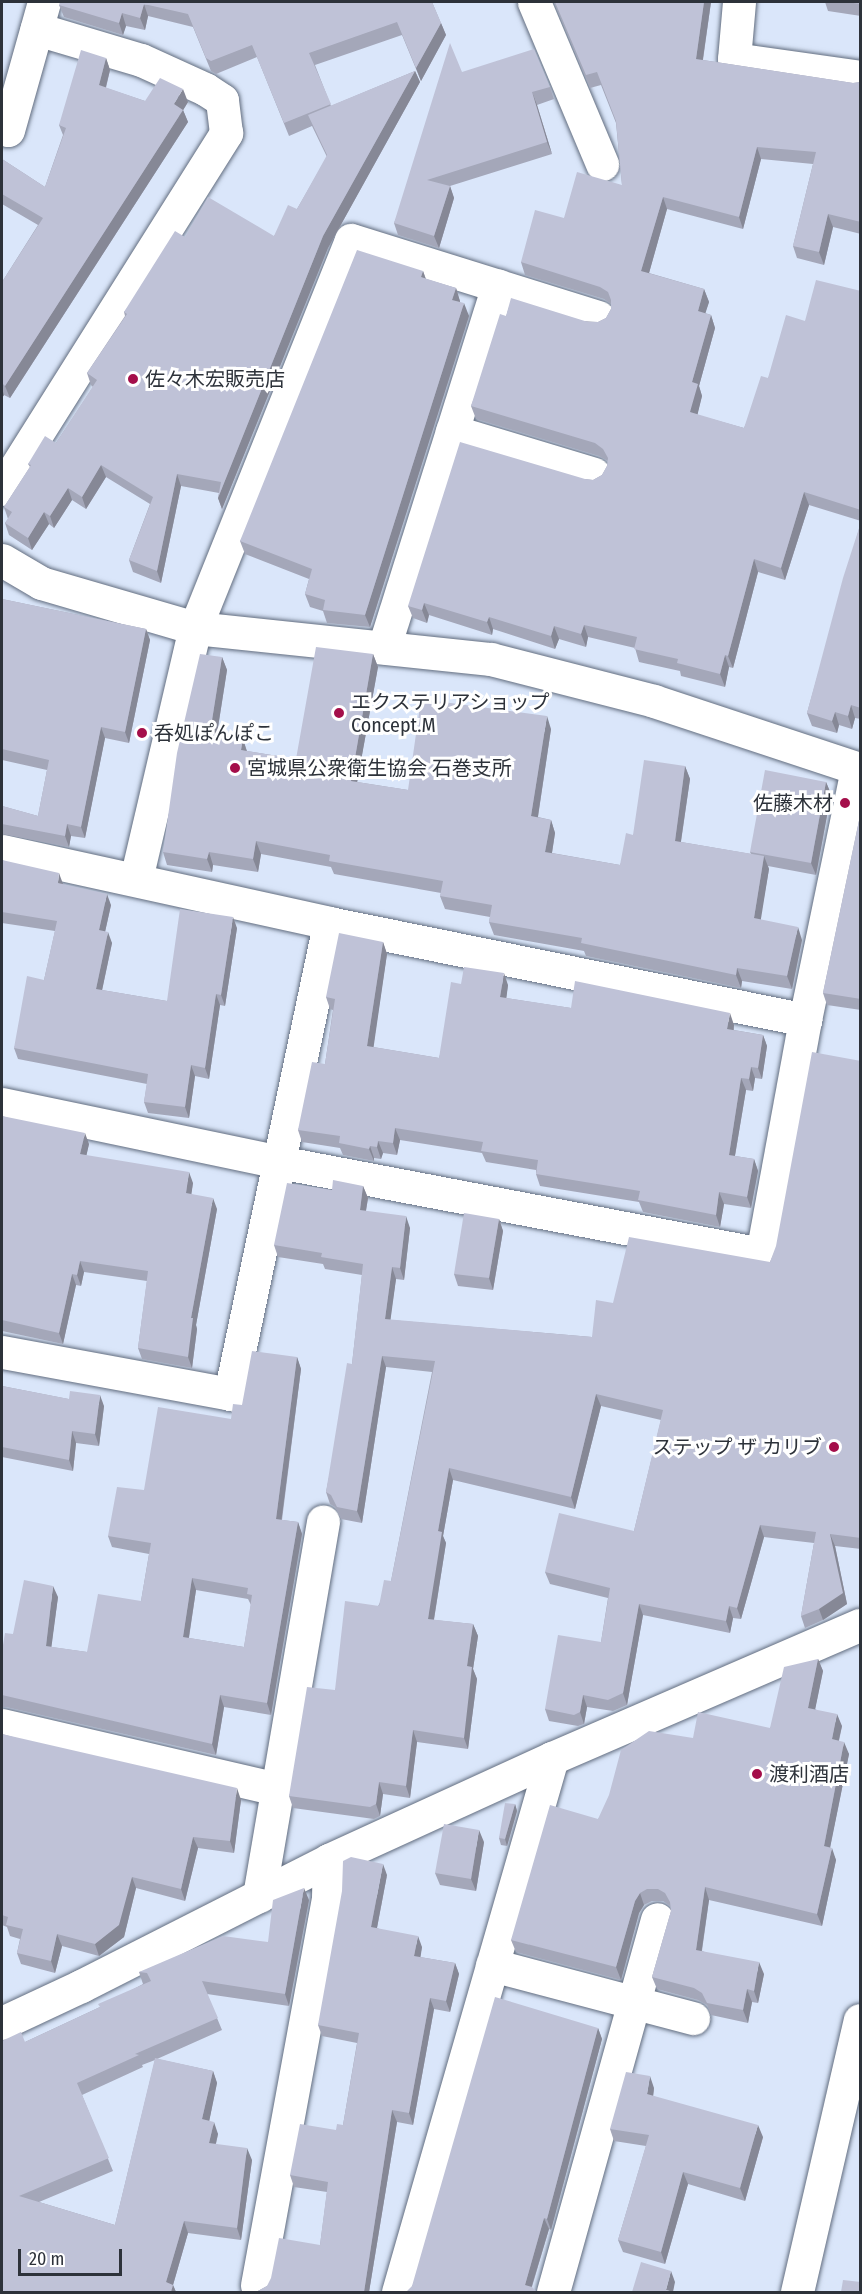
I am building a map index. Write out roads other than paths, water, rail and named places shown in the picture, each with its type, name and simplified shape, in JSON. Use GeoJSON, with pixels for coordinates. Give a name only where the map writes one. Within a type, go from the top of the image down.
{"type":"FeatureCollection","features":[{"type":"Feature","properties":{"kind":"street"},"geometry":{"type":"LineString","coordinates":[[534,2],[602,164]]}},
{"type":"Feature","properties":{"kind":"street"},"geometry":{"type":"LineString","coordinates":[[739,2],[734,59],[861,77]]}},
{"type":"Feature","properties":{"kind":"street"},"geometry":{"type":"LineString","coordinates":[[2,128],[8,130],[41,15],[205,89],[222,100],[226,133],[2,489]]}},
{"type":"Feature","properties":{"kind":"street"},"geometry":{"type":"LineString","coordinates":[[136,879],[195,628],[351,240],[598,317]]}},
{"type":"Feature","properties":{"kind":"street"},"geometry":{"type":"LineString","coordinates":[[384,646],[498,286]]}},
{"type":"Feature","properties":{"kind":"street"},"geometry":{"type":"LineString","coordinates":[[452,431],[594,474]]}},
{"type":"Feature","properties":{"kind":"street"},"geometry":{"type":"LineString","coordinates":[[2,560],[41,583],[195,628],[384,646],[502,662],[654,701],[859,768],[805,1020],[762,1254],[279,1162],[2,1104]]}},
{"type":"Feature","properties":{"kind":"street"},"geometry":{"type":"LineString","coordinates":[[2,851],[329,923],[805,1020]]}},
{"type":"Feature","properties":{"kind":"street"},"geometry":{"type":"LineString","coordinates":[[2,1352],[230,1394],[329,923]]}},
{"type":"Feature","properties":{"kind":"street"},"geometry":{"type":"LineString","coordinates":[[260,1896],[323,1521]]}},
{"type":"Feature","properties":{"kind":"street"},"geometry":{"type":"LineString","coordinates":[[2,2023],[329,1860],[552,1758],[861,1625]]}},
{"type":"Feature","properties":{"kind":"street"},"geometry":{"type":"LineString","coordinates":[[2,1725],[278,1789]]}},
{"type":"Feature","properties":{"kind":"street"},"geometry":{"type":"LineString","coordinates":[[398,2292],[552,1758]]}},
{"type":"Feature","properties":{"kind":"street"},"geometry":{"type":"LineString","coordinates":[[257,2285],[328,1899],[329,1860]]}},
{"type":"Feature","properties":{"kind":"street"},"geometry":{"type":"LineString","coordinates":[[553,2292],[657,1919]]}},
{"type":"Feature","properties":{"kind":"street"},"geometry":{"type":"LineString","coordinates":[[492,1965],[693,2018]]}},
{"type":"Feature","properties":{"kind":"street"},"geometry":{"type":"LineString","coordinates":[[797,2292],[861,2020]]}},
{"type":"Feature","properties":{"kind":"place","name":"佐々木宏販売店"},"geometry":{"type":"Point","coordinates":[133,379]}},
{"type":"Feature","properties":{"kind":"place","name":"エクステリアショップ Concept.M"},"geometry":{"type":"Point","coordinates":[339,713]}},
{"type":"Feature","properties":{"kind":"place","name":"呑処ぽんぽこ"},"geometry":{"type":"Point","coordinates":[142,733]}},
{"type":"Feature","properties":{"kind":"place","name":"宮城県公衆衛生協会 石巻支所"},"geometry":{"type":"Point","coordinates":[235,768]}},
{"type":"Feature","properties":{"kind":"place","name":"佐藤木材"},"geometry":{"type":"Point","coordinates":[845,803]}},
{"type":"Feature","properties":{"kind":"place","name":"ステップ ザ カリブ"},"geometry":{"type":"Point","coordinates":[834,1447]}},
{"type":"Feature","properties":{"kind":"place","name":"渡利酒店"},"geometry":{"type":"Point","coordinates":[757,1774]}}]}
